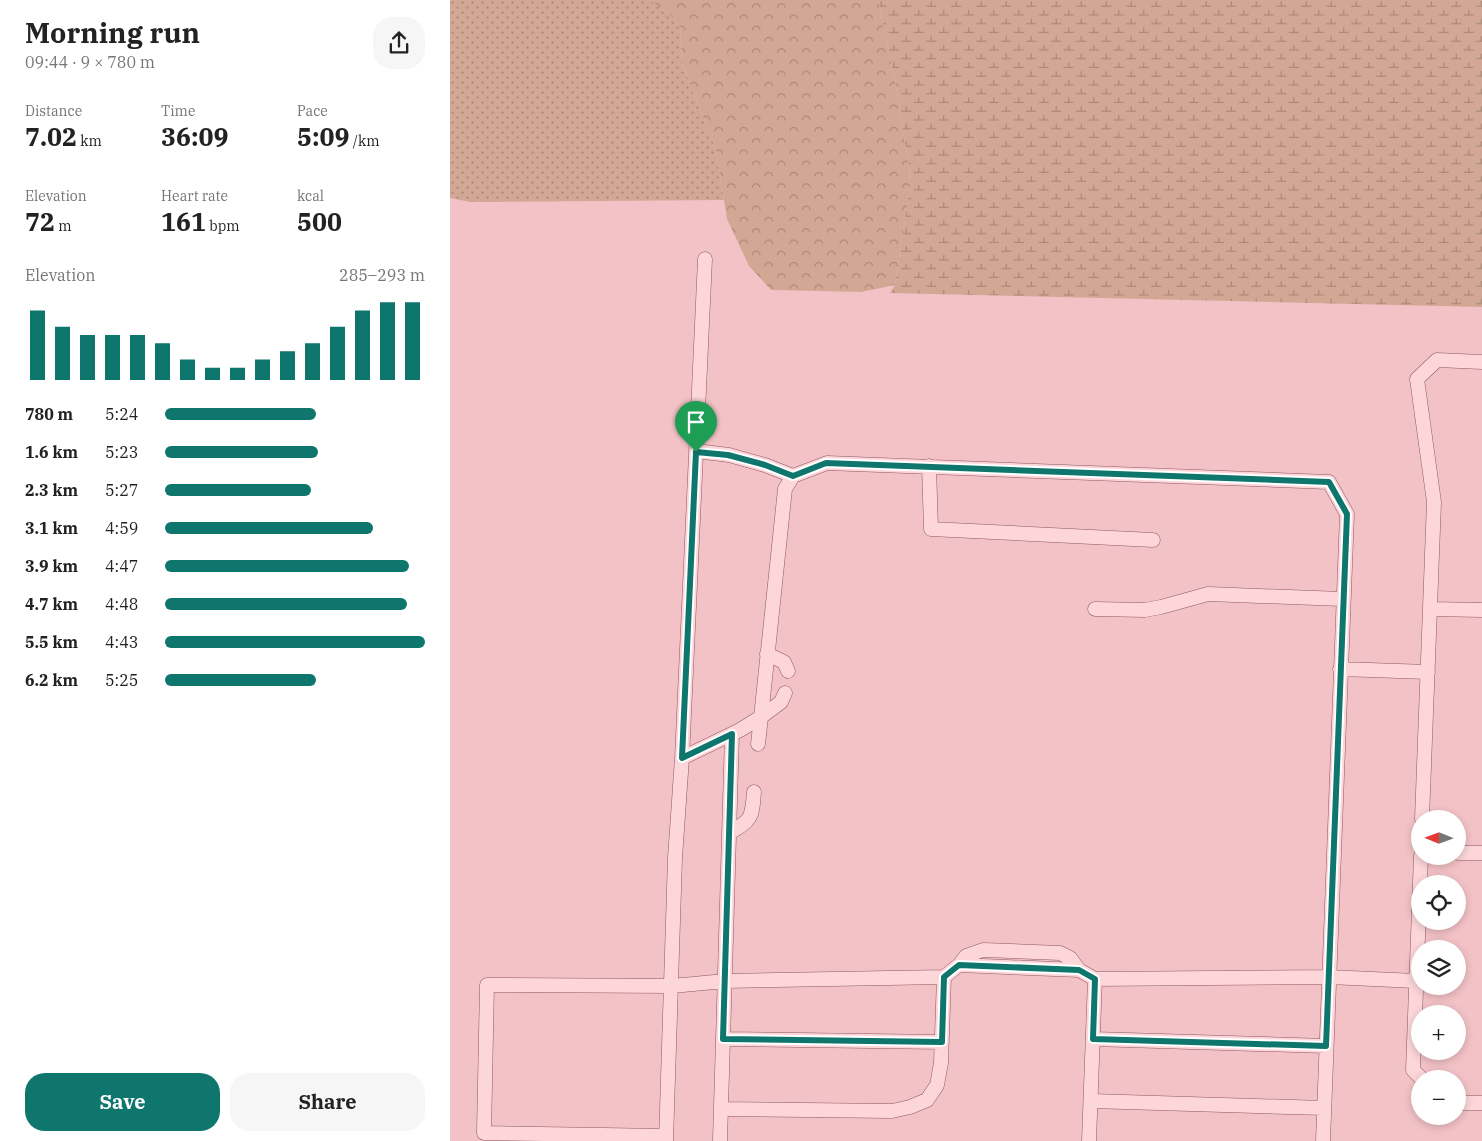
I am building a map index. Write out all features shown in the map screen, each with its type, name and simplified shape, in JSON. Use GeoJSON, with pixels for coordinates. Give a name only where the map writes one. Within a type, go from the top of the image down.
{"type":"FeatureCollection","features":[{"type":"Feature","properties":{"kind":"lane"},"geometry":{"type":"LineString","coordinates":[[705,259],[682,758],[675,858],[672,986],[666,1139],[484,1132],[487,985],[672,986],[724,981],[944,977],[959,965],[1079,970],[1095,979],[1329,977],[1411,981]]}},
{"type":"Feature","properties":{"kind":"lane"},"geometry":{"type":"LineString","coordinates":[[1422,810],[1434,502],[1417,379],[1437,360],[1482,362]]}},
{"type":"Feature","properties":{"kind":"lane"},"geometry":{"type":"LineString","coordinates":[[696,452],[728,455],[765,465],[793,476]]}},
{"type":"Feature","properties":{"kind":"lane"},"geometry":{"type":"LineString","coordinates":[[758,744],[785,489],[793,476],[826,463],[1329,482],[1347,514],[1342,599],[1323,1141]]}},
{"type":"Feature","properties":{"kind":"lane"},"geometry":{"type":"LineString","coordinates":[[929,466],[931,529],[1153,540]]}},
{"type":"Feature","properties":{"kind":"lane"},"geometry":{"type":"LineString","coordinates":[[1095,609],[1145,610],[1161,608],[1208,594],[1342,599]]}},
{"type":"Feature","properties":{"kind":"lane"},"geometry":{"type":"LineString","coordinates":[[1430,608],[1482,610]]}},
{"type":"Feature","properties":{"kind":"lane"},"geometry":{"type":"LineString","coordinates":[[767,654],[784,662],[788,671]]}},
{"type":"Feature","properties":{"kind":"lane"},"geometry":{"type":"LineString","coordinates":[[1340,669],[1428,672]]}},
{"type":"Feature","properties":{"kind":"lane"},"geometry":{"type":"LineString","coordinates":[[682,758],[732,734],[761,717],[781,702],[786,692]]}},
{"type":"Feature","properties":{"kind":"lane"},"geometry":{"type":"LineString","coordinates":[[720,1141],[732,734]]}},
{"type":"Feature","properties":{"kind":"lane"},"geometry":{"type":"LineString","coordinates":[[729,832],[746,823],[752,814],[754,792]]}},
{"type":"Feature","properties":{"kind":"lane"},"geometry":{"type":"LineString","coordinates":[[1466,853],[1482,853]]}},
{"type":"Feature","properties":{"kind":"lane"},"geometry":{"type":"LineString","coordinates":[[1418,940],[1421,865]]}},
{"type":"Feature","properties":{"kind":"lane"},"geometry":{"type":"LineString","coordinates":[[721,1109],[892,1111],[910,1107],[927,1100],[938,1085],[941,1063],[944,977]]}},
{"type":"Feature","properties":{"kind":"lane"},"geometry":{"type":"LineString","coordinates":[[1089,1141],[1095,979]]}},
{"type":"Feature","properties":{"kind":"lane"},"geometry":{"type":"LineString","coordinates":[[1413,1070],[1416,995]]}},
{"type":"Feature","properties":{"kind":"lane"},"geometry":{"type":"LineString","coordinates":[[723,1039],[942,1042]]}},
{"type":"Feature","properties":{"kind":"lane"},"geometry":{"type":"LineString","coordinates":[[1093,1039],[1326,1046]]}},
{"type":"Feature","properties":{"kind":"lane"},"geometry":{"type":"LineString","coordinates":[[1091,1101],[1324,1108]]}},
{"type":"Feature","properties":{"kind":"lane"},"geometry":{"type":"LineString","coordinates":[[1466,1102],[1482,1103]]}},
{"type":"Feature","properties":{"kind":"green space"},"geometry":{"type":"Polygon","coordinates":[[[450,0],[650,0],[672,17],[680,27],[682,63],[716,150],[724,200],[470,202],[450,198],[450,0]]]}},
{"type":"Feature","properties":{"kind":"green space"},"geometry":{"type":"Polygon","coordinates":[[[650,0],[878,0],[896,86],[911,180],[895,285],[861,292],[771,290],[749,266],[727,219],[716,150],[682,63],[680,27],[672,17],[650,0]]]}},
{"type":"Feature","properties":{"kind":"green space"},"geometry":{"type":"Polygon","coordinates":[[[878,0],[1482,0],[1482,307],[890,293],[895,285],[911,180],[896,86],[878,0]]]}},
{"type":"Feature","properties":{"kind":"route"},"geometry":{"type":"LineString","coordinates":[[696,452],[728,455],[765,465],[793,476],[826,463],[1329,482],[1347,514],[1342,599],[1326,1046],[1093,1039],[1095,979],[1079,970],[959,965],[944,977],[942,1042],[723,1039],[732,734],[682,758],[696,452]]}}]}
